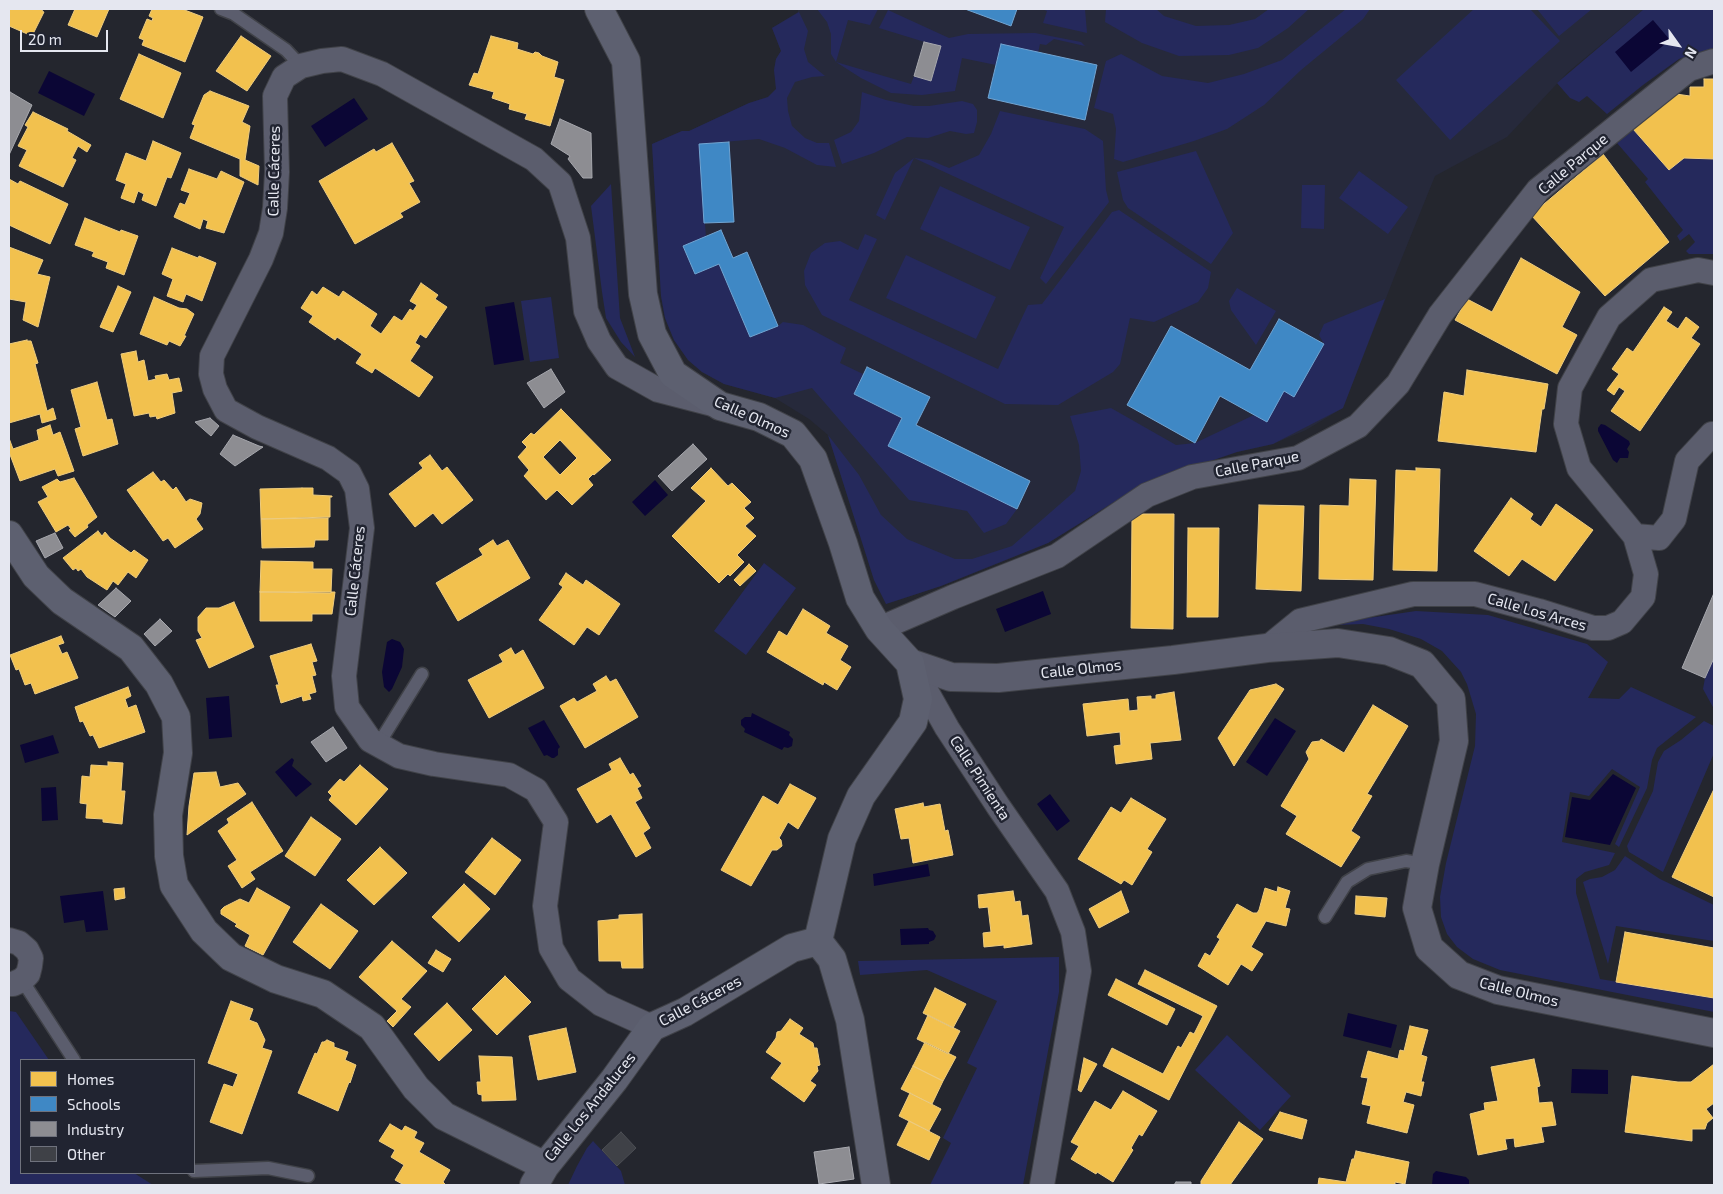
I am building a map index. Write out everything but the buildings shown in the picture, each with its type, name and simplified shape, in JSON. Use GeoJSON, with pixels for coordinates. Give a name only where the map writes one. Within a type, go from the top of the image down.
{"type":"FeatureCollection","features":[{"type":"Feature","properties":{"kind":"main road","name":"Calle Olmos"},"geometry":{"type":"LineString","coordinates":[[599,9],[626,61],[643,294],[652,334],[673,374],[720,406],[759,417],[793,434],[813,459],[843,543],[860,598],[879,629],[910,663]]}},
{"type":"Feature","properties":{"kind":"main road","name":"Calle Los Andaluces"},"geometry":{"type":"LineString","coordinates":[[9,535],[36,576],[62,601],[131,648],[159,684],[176,717],[178,753],[168,814],[169,856],[174,885],[204,931],[231,957],[276,979],[323,994],[372,1027],[416,1088],[444,1116],[539,1176],[614,1080],[652,1027]]}},
{"type":"Feature","properties":{"kind":"main road"},"geometry":{"type":"LineString","coordinates":[[876,1185],[850,1020],[832,959],[818,941],[842,839],[861,796],[913,722],[918,699],[910,663]]}},
{"type":"Feature","properties":{"kind":"main road","name":"Calle Cáceres"},"geometry":{"type":"LineString","coordinates":[[652,1027],[685,1012],[792,948],[818,941]]}},
{"type":"Feature","properties":{"kind":"street","name":"Calle Cáceres"},"geometry":{"type":"LineString","coordinates":[[652,1027],[600,1004],[570,979],[551,948],[546,906],[556,822],[536,790],[509,775],[399,756],[370,740],[347,707],[344,676],[362,528],[357,489],[349,473],[328,458],[226,410],[215,389],[211,374],[212,356],[262,259],[271,233],[275,208],[277,172],[275,96],[284,77],[301,66],[342,59],[382,74],[534,159],[560,183],[578,238],[586,311],[599,341],[616,367],[658,390],[720,406]]}},
{"type":"Feature","properties":{"kind":"street","name":"Calle Parque"},"geometry":{"type":"LineString","coordinates":[[879,629],[953,597],[1057,556],[1148,495],[1192,477],[1298,458],[1358,426],[1398,384],[1440,315],[1538,190],[1689,69],[1714,61]]}},
{"type":"Feature","properties":{"kind":"street","name":"Calle Los Arces"},"geometry":{"type":"LineString","coordinates":[[1267,648],[1300,621],[1414,594],[1475,594],[1593,628],[1608,628],[1622,622],[1643,597],[1646,574],[1635,536],[1580,468],[1566,424],[1570,388],[1609,317],[1652,280],[1698,270],[1714,272]]}},
{"type":"Feature","properties":{"kind":"street"},"geometry":{"type":"LineString","coordinates":[[1635,536],[1658,538],[1674,519],[1687,461],[1714,434]]}},
{"type":"Feature","properties":{"kind":"street","name":"Calle Olmos"},"geometry":{"type":"LineString","coordinates":[[910,663],[951,677],[998,678],[1174,660],[1267,648],[1338,643],[1389,651],[1422,664],[1452,699],[1454,741],[1425,864],[1417,908],[1429,948],[1458,975],[1498,990],[1714,1033]]}},
{"type":"Feature","properties":{"kind":"street","name":"Calle Pimienta"},"geometry":{"type":"LineString","coordinates":[[910,663],[957,743],[1057,891],[1073,932],[1079,971],[1042,1185]]}},
{"type":"Feature","properties":{"kind":"street"},"geometry":{"type":"LineString","coordinates":[[9,940],[19,943],[27,950],[31,958],[28,974],[15,982]]}},
{"type":"Feature","properties":{"kind":"lane"},"geometry":{"type":"LineString","coordinates":[[222,9],[234,14],[286,50],[301,66]]}},
{"type":"Feature","properties":{"kind":"lane"},"geometry":{"type":"LineString","coordinates":[[378,745],[422,674]]}},
{"type":"Feature","properties":{"kind":"lane"},"geometry":{"type":"LineString","coordinates":[[1325,917],[1347,882],[1368,869],[1406,861],[1425,864]]}},
{"type":"Feature","properties":{"kind":"lane"},"geometry":{"type":"LineString","coordinates":[[15,982],[73,1059]]}},
{"type":"Feature","properties":{"kind":"lane"},"geometry":{"type":"LineString","coordinates":[[195,1170],[268,1168],[308,1176]]}},
{"type":"Feature","properties":{"kind":"shaded area"},"geometry":{"type":"Polygon","coordinates":[[[798,9],[1644,9],[1567,73],[1507,137],[1435,176],[1343,408],[1306,430],[1273,444],[1237,452],[1143,484],[1048,543],[941,586],[886,604],[874,580],[828,435],[809,419],[775,398],[724,384],[702,372],[688,360],[674,340],[665,318],[661,296],[652,144],[682,131],[689,131],[749,103],[768,97],[776,89],[774,70],[776,59],[781,51],[772,28],[798,12],[798,9]]]}},
{"type":"Feature","properties":{"kind":"shaded area"},"geometry":{"type":"Polygon","coordinates":[[[817,9],[878,9],[870,25],[848,20],[836,62],[831,54],[831,34],[827,22],[817,9]]]}},
{"type":"Feature","properties":{"kind":"shaded area"},"geometry":{"type":"Polygon","coordinates":[[[1042,9],[1085,9],[1087,33],[1043,23],[1047,11],[1042,9]]]}},
{"type":"Feature","properties":{"kind":"shaded area"},"geometry":{"type":"Polygon","coordinates":[[[1106,9],[1156,9],[1164,16],[1196,26],[1229,25],[1255,19],[1269,9],[1309,9],[1288,28],[1258,48],[1229,55],[1179,56],[1142,43],[1105,22],[1106,9]]]}},
{"type":"Feature","properties":{"kind":"shaded area"},"geometry":{"type":"Polygon","coordinates":[[[1346,9],[1370,9],[1363,19],[1301,70],[1264,105],[1227,129],[1123,162],[1114,159],[1116,129],[1113,114],[1094,108],[1106,61],[1121,54],[1162,76],[1208,83],[1244,74],[1282,60],[1346,9]]]}},
{"type":"Feature","properties":{"kind":"shaded area"},"geometry":{"type":"Polygon","coordinates":[[[1474,9],[1530,9],[1560,41],[1450,140],[1396,80],[1474,9]]]}},
{"type":"Feature","properties":{"kind":"shaded area"},"geometry":{"type":"Polygon","coordinates":[[[1537,9],[1592,9],[1559,36],[1537,9]]]}},
{"type":"Feature","properties":{"kind":"shaded area"},"geometry":{"type":"Polygon","coordinates":[[[1644,9],[1714,9],[1714,48],[1679,59],[1607,114],[1587,96],[1579,102],[1570,98],[1557,83],[1644,9]]]}},
{"type":"Feature","properties":{"kind":"shaded area"},"geometry":{"type":"Polygon","coordinates":[[[888,10],[949,38],[968,34],[1035,33],[1081,42],[1085,46],[1054,39],[1046,45],[1040,44],[1038,53],[1001,44],[996,65],[962,58],[955,91],[922,95],[891,93],[861,78],[836,62],[911,84],[914,76],[931,81],[941,47],[879,28],[888,10]]]}},
{"type":"Feature","properties":{"kind":"shaded area"},"geometry":{"type":"Polygon","coordinates":[[[799,12],[808,31],[804,49],[808,62],[825,76],[812,77],[795,82],[787,98],[788,111],[792,126],[805,138],[817,143],[829,143],[836,167],[817,165],[785,148],[759,139],[699,144],[706,237],[683,246],[695,274],[719,264],[750,337],[778,326],[783,322],[803,325],[846,348],[840,363],[863,374],[854,394],[902,418],[889,446],[1017,509],[1006,524],[984,533],[967,511],[909,500],[812,388],[775,398],[724,384],[702,372],[688,360],[674,340],[665,318],[661,296],[652,144],[682,131],[689,131],[749,103],[768,97],[776,89],[774,70],[776,59],[781,51],[772,28],[799,12]]]}},
{"type":"Feature","properties":{"kind":"shaded area"},"geometry":{"type":"Polygon","coordinates":[[[1653,20],[1670,40],[1631,72],[1615,52],[1653,20]]]}},
{"type":"Feature","properties":{"kind":"shaded area"},"geometry":{"type":"Polygon","coordinates":[[[49,71],[95,94],[84,116],[38,93],[49,71]]]}},
{"type":"Feature","properties":{"kind":"shaded area"},"geometry":{"type":"Polygon","coordinates":[[[862,92],[914,106],[929,106],[962,101],[973,104],[977,110],[977,122],[974,133],[966,134],[950,131],[928,138],[907,137],[874,153],[842,164],[834,140],[851,132],[859,121],[862,92]]]}},
{"type":"Feature","properties":{"kind":"shaded area"},"geometry":{"type":"Polygon","coordinates":[[[354,98],[368,119],[325,147],[311,126],[354,98]]]}},
{"type":"Feature","properties":{"kind":"shaded area"},"geometry":{"type":"Polygon","coordinates":[[[1000,111],[1085,129],[1103,141],[1106,190],[1109,202],[1046,284],[1040,278],[1064,227],[914,158],[930,160],[949,168],[979,155],[991,134],[1000,111]]]}},
{"type":"Feature","properties":{"kind":"shaded area"},"geometry":{"type":"Polygon","coordinates":[[[1633,129],[1669,170],[1684,158],[1714,159],[1714,254],[1689,254],[1686,251],[1695,242],[1689,234],[1680,241],[1677,236],[1683,230],[1645,182],[1648,179],[1617,143],[1633,129]]]}},
{"type":"Feature","properties":{"kind":"shaded area"},"geometry":{"type":"Polygon","coordinates":[[[1196,151],[1233,233],[1211,264],[1128,208],[1123,200],[1117,172],[1196,151]]]}},
{"type":"Feature","properties":{"kind":"shaded area"},"geometry":{"type":"Polygon","coordinates":[[[914,158],[885,220],[876,215],[895,173],[914,158]]]}},
{"type":"Feature","properties":{"kind":"shaded area"},"geometry":{"type":"Polygon","coordinates":[[[1359,171],[1408,207],[1388,234],[1339,198],[1359,171]]]}},
{"type":"Feature","properties":{"kind":"shaded area"},"geometry":{"type":"Polygon","coordinates":[[[611,184],[620,318],[635,357],[621,342],[606,318],[602,292],[591,206],[611,184]]]}},
{"type":"Feature","properties":{"kind":"shaded area"},"geometry":{"type":"Polygon","coordinates":[[[1302,185],[1325,185],[1324,229],[1301,228],[1302,185]]]}},
{"type":"Feature","properties":{"kind":"shaded area"},"geometry":{"type":"Polygon","coordinates":[[[940,186],[1030,227],[1010,270],[920,229],[940,186]]]}},
{"type":"Feature","properties":{"kind":"shaded area"},"geometry":{"type":"Polygon","coordinates":[[[1119,210],[1211,272],[1208,288],[1198,302],[1154,322],[1130,318],[1120,364],[1113,372],[1058,405],[1005,404],[822,315],[805,285],[804,271],[811,253],[825,243],[840,241],[858,250],[865,234],[877,239],[849,300],[998,369],[1028,305],[1042,304],[1112,212],[1119,210]]]}},
{"type":"Feature","properties":{"kind":"shaded area"},"geometry":{"type":"Polygon","coordinates":[[[906,255],[996,297],[976,339],[886,298],[906,255]]]}},
{"type":"Feature","properties":{"kind":"shaded area"},"geometry":{"type":"Polygon","coordinates":[[[1237,288],[1276,311],[1256,345],[1231,310],[1229,301],[1237,288]]]}},
{"type":"Feature","properties":{"kind":"shaded area"},"geometry":{"type":"Polygon","coordinates":[[[551,297],[559,358],[530,362],[521,301],[551,297]]]}},
{"type":"Feature","properties":{"kind":"shaded area"},"geometry":{"type":"Polygon","coordinates":[[[1385,299],[1343,408],[1273,444],[1237,452],[1143,484],[1048,543],[941,586],[886,604],[874,580],[828,435],[859,475],[881,515],[907,539],[955,559],[972,559],[1012,546],[1075,491],[1081,471],[1079,445],[1070,416],[1111,408],[1176,445],[1195,443],[1254,415],[1284,391],[1294,397],[1324,344],[1319,335],[1324,324],[1385,299]]]}},
{"type":"Feature","properties":{"kind":"shaded area"},"geometry":{"type":"Polygon","coordinates":[[[514,302],[524,360],[494,365],[485,307],[514,302]]]}},
{"type":"Feature","properties":{"kind":"shaded area"},"geometry":{"type":"Polygon","coordinates":[[[1601,424],[1629,441],[1630,444],[1627,449],[1629,452],[1628,458],[1620,458],[1617,463],[1613,460],[1598,431],[1601,424]]]}},
{"type":"Feature","properties":{"kind":"shaded area"},"geometry":{"type":"Polygon","coordinates":[[[655,480],[668,495],[645,516],[632,502],[655,480]]]}},
{"type":"Feature","properties":{"kind":"shaded area"},"geometry":{"type":"Polygon","coordinates":[[[764,563],[796,588],[746,655],[714,631],[764,563]]]}},
{"type":"Feature","properties":{"kind":"shaded area"},"geometry":{"type":"Polygon","coordinates":[[[1043,591],[1051,614],[1005,632],[996,609],[1043,591]]]}},
{"type":"Feature","properties":{"kind":"shaded area"},"geometry":{"type":"Polygon","coordinates":[[[1416,611],[1488,615],[1587,644],[1608,662],[1588,698],[1619,699],[1631,687],[1696,717],[1657,748],[1652,760],[1647,788],[1619,847],[1615,844],[1640,787],[1612,769],[1589,796],[1570,792],[1562,842],[1615,853],[1609,865],[1585,872],[1576,879],[1576,893],[1600,979],[1714,998],[1714,1012],[1500,970],[1473,959],[1457,947],[1447,934],[1441,917],[1440,897],[1446,863],[1475,746],[1476,714],[1467,684],[1461,672],[1442,651],[1421,639],[1389,629],[1363,624],[1334,625],[1416,611]]]}},
{"type":"Feature","properties":{"kind":"shaded area"},"geometry":{"type":"Polygon","coordinates":[[[392,639],[400,642],[404,649],[402,667],[389,692],[384,687],[382,672],[387,642],[392,639]]]}},
{"type":"Feature","properties":{"kind":"shaded area"},"geometry":{"type":"Polygon","coordinates":[[[1714,658],[1714,709],[1703,689],[1705,678],[1714,658]]]}},
{"type":"Feature","properties":{"kind":"shaded area"},"geometry":{"type":"Polygon","coordinates":[[[229,696],[232,737],[209,739],[206,698],[229,696]]]}},
{"type":"Feature","properties":{"kind":"shaded area"},"geometry":{"type":"Polygon","coordinates":[[[752,713],[790,732],[789,735],[793,739],[792,746],[784,747],[782,750],[744,732],[745,729],[741,725],[741,720],[745,717],[751,717],[752,713]]]}},
{"type":"Feature","properties":{"kind":"shaded area"},"geometry":{"type":"Polygon","coordinates":[[[1275,718],[1296,731],[1267,776],[1246,762],[1275,718]]]}},
{"type":"Feature","properties":{"kind":"shaded area"},"geometry":{"type":"Polygon","coordinates":[[[544,720],[560,747],[558,755],[554,758],[547,755],[544,756],[528,728],[544,720]]]}},
{"type":"Feature","properties":{"kind":"shaded area"},"geometry":{"type":"Polygon","coordinates":[[[1704,721],[1714,726],[1714,753],[1663,872],[1629,852],[1627,846],[1653,791],[1658,762],[1664,751],[1704,721]]]}},
{"type":"Feature","properties":{"kind":"shaded area"},"geometry":{"type":"Polygon","coordinates":[[[53,735],[59,753],[25,763],[20,745],[53,735]]]}},
{"type":"Feature","properties":{"kind":"shaded area"},"geometry":{"type":"Polygon","coordinates":[[[292,758],[294,760],[292,766],[312,784],[296,797],[275,772],[292,758]]]}},
{"type":"Feature","properties":{"kind":"shaded area"},"geometry":{"type":"Polygon","coordinates":[[[1613,774],[1636,788],[1610,845],[1565,837],[1572,797],[1590,800],[1613,774]]]}},
{"type":"Feature","properties":{"kind":"shaded area"},"geometry":{"type":"Polygon","coordinates":[[[56,787],[58,820],[42,821],[41,788],[56,787]]]}},
{"type":"Feature","properties":{"kind":"shaded area"},"geometry":{"type":"Polygon","coordinates":[[[1050,794],[1070,821],[1057,831],[1037,804],[1050,794]]]}},
{"type":"Feature","properties":{"kind":"shaded area"},"geometry":{"type":"Polygon","coordinates":[[[1625,856],[1660,879],[1714,905],[1714,941],[1616,926],[1608,964],[1583,882],[1602,877],[1615,870],[1625,856]]]}},
{"type":"Feature","properties":{"kind":"shaded area"},"geometry":{"type":"Polygon","coordinates":[[[928,864],[930,876],[874,886],[873,874],[928,864]]]}},
{"type":"Feature","properties":{"kind":"shaded area"},"geometry":{"type":"Polygon","coordinates":[[[103,891],[108,930],[86,932],[84,920],[64,923],[60,896],[103,891]]]}},
{"type":"Feature","properties":{"kind":"shaded area"},"geometry":{"type":"Polygon","coordinates":[[[928,928],[936,936],[929,944],[901,945],[900,929],[928,928]]]}},
{"type":"Feature","properties":{"kind":"shaded area"},"geometry":{"type":"Polygon","coordinates":[[[1059,957],[1059,992],[1023,1185],[930,1185],[951,1143],[943,1138],[977,1068],[967,1063],[997,1001],[927,970],[860,975],[858,961],[1059,957]]]}},
{"type":"Feature","properties":{"kind":"shaded area"},"geometry":{"type":"Polygon","coordinates":[[[9,1011],[16,1012],[48,1059],[20,1059],[20,1174],[136,1174],[153,1185],[9,1185],[9,1011]]]}},
{"type":"Feature","properties":{"kind":"shaded area"},"geometry":{"type":"Polygon","coordinates":[[[1348,1013],[1397,1025],[1391,1048],[1343,1036],[1348,1013]]]}},
{"type":"Feature","properties":{"kind":"shaded area"},"geometry":{"type":"Polygon","coordinates":[[[1227,1035],[1291,1096],[1260,1130],[1195,1070],[1227,1035]]]}},
{"type":"Feature","properties":{"kind":"shaded area"},"geometry":{"type":"Polygon","coordinates":[[[1572,1069],[1608,1070],[1608,1094],[1571,1093],[1572,1069]]]}},
{"type":"Feature","properties":{"kind":"shaded area"},"geometry":{"type":"Polygon","coordinates":[[[593,1141],[621,1171],[625,1185],[568,1185],[587,1148],[593,1141]]]}},
{"type":"Feature","properties":{"kind":"shaded area"},"geometry":{"type":"Polygon","coordinates":[[[1436,1171],[1466,1177],[1469,1180],[1469,1185],[1432,1185],[1433,1174],[1436,1171]]]}}]}
